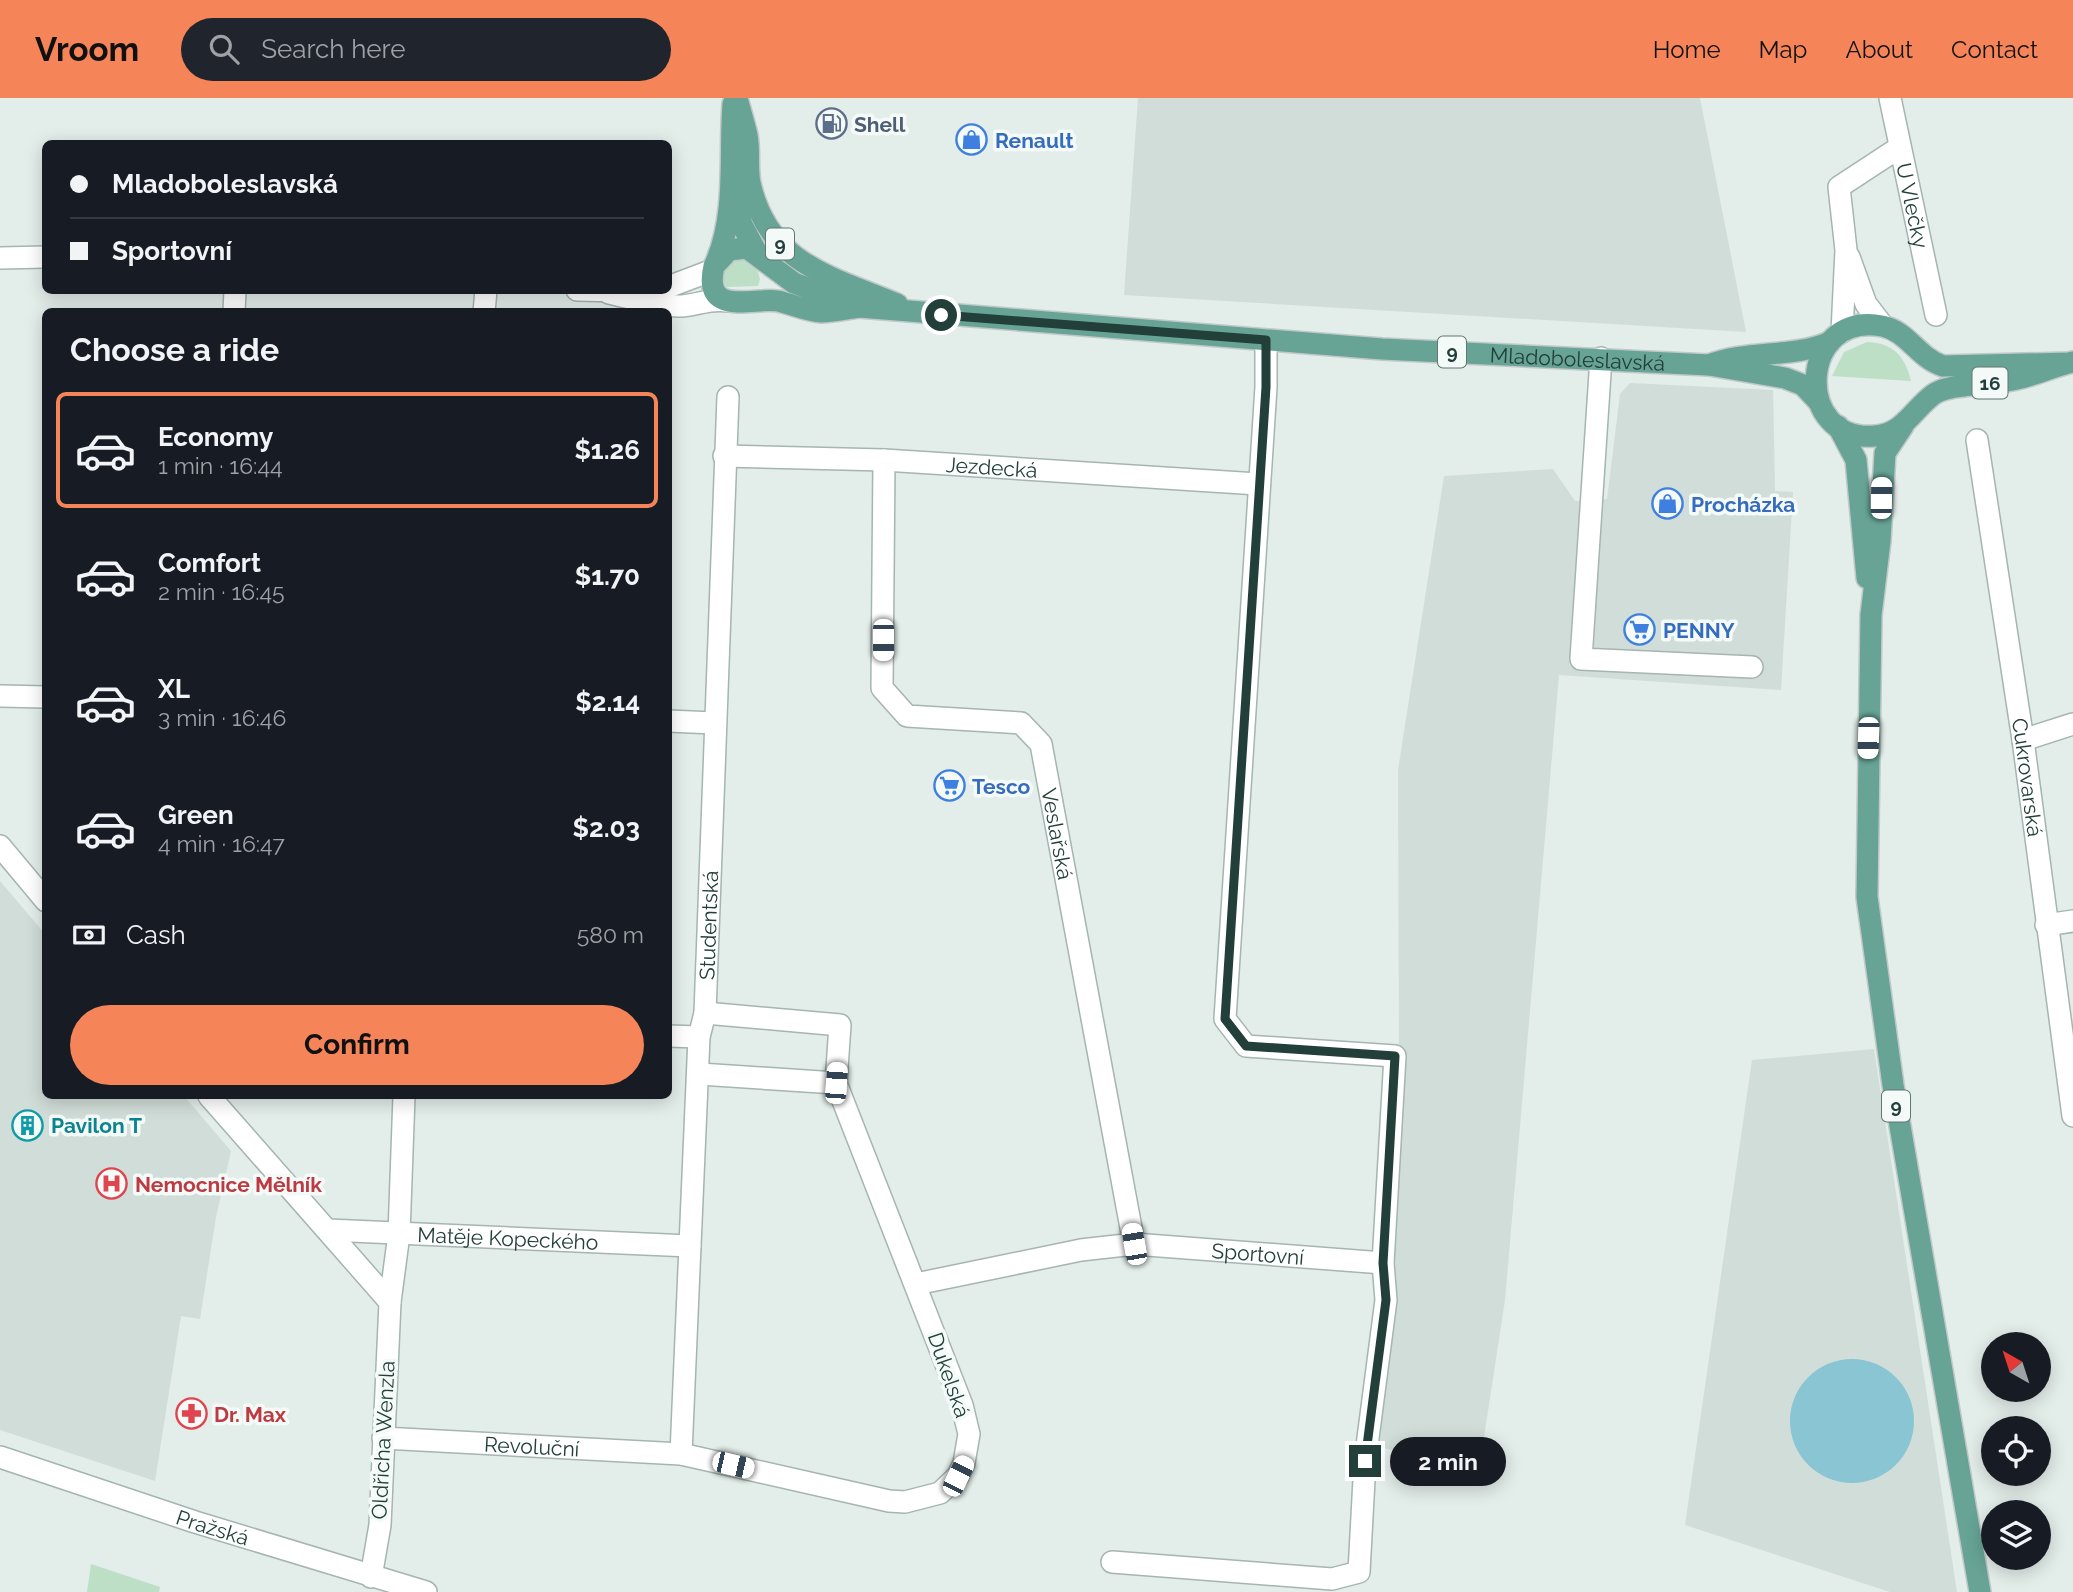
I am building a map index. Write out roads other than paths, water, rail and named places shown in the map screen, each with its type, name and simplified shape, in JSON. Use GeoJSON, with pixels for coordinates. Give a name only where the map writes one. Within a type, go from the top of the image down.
{"type":"FeatureCollection","features":[{"type":"Feature","properties":{"kind":"main road","name":"9"},"geometry":{"type":"LineString","coordinates":[[715,266],[724,239],[731,180],[735,98]]}},
{"type":"Feature","properties":{"kind":"main road","name":"9"},"geometry":{"type":"LineString","coordinates":[[735,98],[747,136],[750,182],[761,218],[773,237],[815,272],[918,313]]}},
{"type":"Feature","properties":{"kind":"main road","name":"9"},"geometry":{"type":"LineString","coordinates":[[731,180],[742,225],[770,273],[766,290],[753,302]]}},
{"type":"Feature","properties":{"kind":"main road","name":"9"},"geometry":{"type":"LineString","coordinates":[[715,266],[729,250],[738,247],[761,258]]}},
{"type":"Feature","properties":{"kind":"main road","name":"Mladoboleslavská"},"geometry":{"type":"LineString","coordinates":[[761,258],[808,290],[859,307],[1382,349],[1709,365],[1785,378],[1803,385],[1838,426]]}},
{"type":"Feature","properties":{"kind":"main road"},"geometry":{"type":"LineString","coordinates":[[715,266],[715,288],[727,301]]}},
{"type":"Feature","properties":{"kind":"main road","name":"Mladoboleslavská"},"geometry":{"type":"LineString","coordinates":[[727,301],[744,305],[777,301],[821,312],[859,307]]}},
{"type":"Feature","properties":{"kind":"main road","name":"Mladoboleslavská"},"geometry":{"type":"LineString","coordinates":[[1709,365],[1733,356],[1808,349],[1862,325],[1883,326]]}},
{"type":"Feature","properties":{"kind":"main road"},"geometry":{"type":"LineString","coordinates":[[1883,326],[1902,335],[1917,350]]}},
{"type":"Feature","properties":{"kind":"main road"},"geometry":{"type":"LineString","coordinates":[[1819,402],[1815,374],[1820,357],[1836,337]]}},
{"type":"Feature","properties":{"kind":"main road","name":"9"},"geometry":{"type":"LineString","coordinates":[[1917,350],[1926,380],[1917,410],[1885,453],[1880,541],[1871,615],[1866,844],[1871,943],[1980,1592]]}},
{"type":"Feature","properties":{"kind":"main road","name":"16"},"geometry":{"type":"LineString","coordinates":[[1917,350],[1936,364],[1957,368],[2071,362]]}},
{"type":"Feature","properties":{"kind":"main road","name":"16"},"geometry":{"type":"LineString","coordinates":[[1917,410],[1942,389],[2016,380],[2071,362]]}},
{"type":"Feature","properties":{"kind":"main road","name":"9"},"geometry":{"type":"LineString","coordinates":[[1838,426],[1856,460],[1871,615]]}},
{"type":"Feature","properties":{"kind":"main road"},"geometry":{"type":"LineString","coordinates":[[1838,426],[1866,436],[1882,435],[1903,426]]}},
{"type":"Feature","properties":{"kind":"street","name":"U Vlečky"},"geometry":{"type":"LineString","coordinates":[[1889,98],[1936,315]]}},
{"type":"Feature","properties":{"kind":"street"},"geometry":{"type":"LineString","coordinates":[[1836,337],[1846,250],[1839,187],[1900,147]]}},
{"type":"Feature","properties":{"kind":"street"},"geometry":{"type":"LineString","coordinates":[[1846,250],[1866,304],[1883,326]]}},
{"type":"Feature","properties":{"kind":"street"},"geometry":{"type":"LineString","coordinates":[[0,258],[42,257]]}},
{"type":"Feature","properties":{"kind":"street"},"geometry":{"type":"LineString","coordinates":[[672,285],[715,266]]}},
{"type":"Feature","properties":{"kind":"street","name":"Mladoboleslavská"},"geometry":{"type":"LineString","coordinates":[[613,294],[658,304],[683,306],[712,299],[727,301]]}},
{"type":"Feature","properties":{"kind":"street"},"geometry":{"type":"LineString","coordinates":[[1112,1562],[1357,1582],[1365,1461],[1386,1300],[1383,1263],[1395,1056],[1246,1046],[1225,1019],[1266,387],[1266,340]]}},
{"type":"Feature","properties":{"kind":"street"},"geometry":{"type":"LineString","coordinates":[[1601,358],[1581,659],[1752,667]]}},
{"type":"Feature","properties":{"kind":"street","name":"Studentská"},"geometry":{"type":"LineString","coordinates":[[681,1454],[700,1074],[699,1037],[705,1013],[713,723],[728,397]]}},
{"type":"Feature","properties":{"kind":"street","name":"Cukrovarská"},"geometry":{"type":"LineString","coordinates":[[1977,440],[2023,740],[2073,1116]]}},
{"type":"Feature","properties":{"kind":"street","name":"Jezdecká"},"geometry":{"type":"LineString","coordinates":[[724,456],[884,460],[1258,484]]}},
{"type":"Feature","properties":{"kind":"street","name":"Veslařská"},"geometry":{"type":"LineString","coordinates":[[884,460],[883,688],[907,716],[1021,723],[1041,744],[1134,1244]]}},
{"type":"Feature","properties":{"kind":"street"},"geometry":{"type":"LineString","coordinates":[[0,696],[42,697]]}},
{"type":"Feature","properties":{"kind":"street"},"geometry":{"type":"LineString","coordinates":[[672,722],[713,723]]}},
{"type":"Feature","properties":{"kind":"street"},"geometry":{"type":"LineString","coordinates":[[2023,740],[2073,724]]}},
{"type":"Feature","properties":{"kind":"street"},"geometry":{"type":"LineString","coordinates":[[0,846],[42,896]]}},
{"type":"Feature","properties":{"kind":"street"},"geometry":{"type":"LineString","coordinates":[[2046,925],[2073,921]]}},
{"type":"Feature","properties":{"kind":"street"},"geometry":{"type":"LineString","coordinates":[[700,1074],[836,1083],[840,1025],[705,1013]]}},
{"type":"Feature","properties":{"kind":"street"},"geometry":{"type":"LineString","coordinates":[[672,1036],[699,1037]]}},
{"type":"Feature","properties":{"kind":"street","name":"Dukelská"},"geometry":{"type":"LineString","coordinates":[[681,1454],[889,1501],[919,1500],[940,1493],[958,1476],[964,1463],[969,1434],[962,1405],[836,1083]]}},
{"type":"Feature","properties":{"kind":"street"},"geometry":{"type":"LineString","coordinates":[[212,1099],[390,1302]]}},
{"type":"Feature","properties":{"kind":"street","name":"Oldřicha Wenzla"},"geometry":{"type":"LineString","coordinates":[[371,1577],[380,1525],[390,1302],[399,1234],[404,1099]]}},
{"type":"Feature","properties":{"kind":"street","name":"Matěje Kopeckého"},"geometry":{"type":"LineString","coordinates":[[328,1230],[690,1246]]}},
{"type":"Feature","properties":{"kind":"street","name":"Sportovní"},"geometry":{"type":"LineString","coordinates":[[916,1284],[1069,1252],[1134,1244],[1383,1263]]}},
{"type":"Feature","properties":{"kind":"street","name":"Revoluční"},"geometry":{"type":"LineString","coordinates":[[383,1438],[681,1454]]}},
{"type":"Feature","properties":{"kind":"street","name":"Pražská"},"geometry":{"type":"LineString","coordinates":[[0,1457],[371,1577],[426,1592]]}},
{"type":"Feature","properties":{"kind":"water"},"geometry":{"type":"Polygon","coordinates":[[[1852,1359],[1876,1364],[1896,1377],[1909,1397],[1914,1421],[1909,1445],[1896,1465],[1876,1478],[1852,1483],[1828,1478],[1808,1465],[1795,1445],[1790,1421],[1795,1397],[1808,1377],[1828,1364],[1852,1359]]]}},
{"type":"Feature","properties":{"kind":"place","name":"Shell"},"geometry":{"type":"Point","coordinates":[831,124]}},
{"type":"Feature","properties":{"kind":"place","name":"Renault"},"geometry":{"type":"Point","coordinates":[972,140]}},
{"type":"Feature","properties":{"kind":"place","name":"Procházka"},"geometry":{"type":"Point","coordinates":[1668,504]}},
{"type":"Feature","properties":{"kind":"place","name":"PENNY"},"geometry":{"type":"Point","coordinates":[1640,630]}},
{"type":"Feature","properties":{"kind":"place","name":"Tesco"},"geometry":{"type":"Point","coordinates":[949,786]}},
{"type":"Feature","properties":{"kind":"place","name":"Pavilon T"},"geometry":{"type":"Point","coordinates":[28,1125]}},
{"type":"Feature","properties":{"kind":"place","name":"Nemocnice Mělník"},"geometry":{"type":"Point","coordinates":[112,1184]}},
{"type":"Feature","properties":{"kind":"place","name":"Dr. Max"},"geometry":{"type":"Point","coordinates":[191,1414]}}]}
